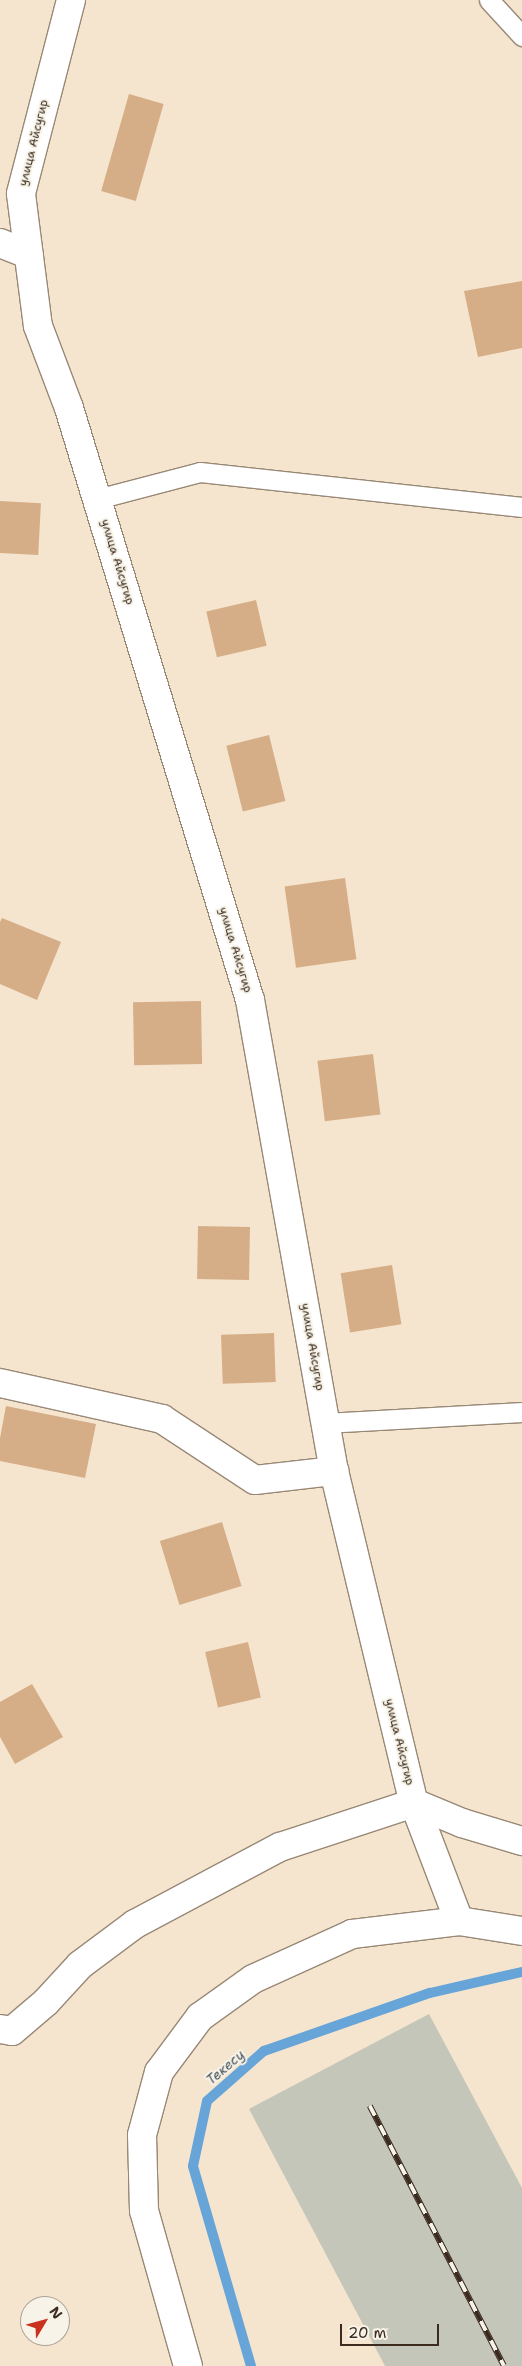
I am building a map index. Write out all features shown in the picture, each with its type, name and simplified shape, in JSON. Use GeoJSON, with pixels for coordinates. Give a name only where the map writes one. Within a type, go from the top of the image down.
{"type":"FeatureCollection","features":[{"type":"Feature","properties":{"kind":"street","name":"улица Айсугир"},"geometry":{"type":"LineString","coordinates":[[71,0],[21,194],[38,326],[69,408],[250,1000],[334,1471],[414,1803],[462,1823],[522,1841]]}},
{"type":"Feature","properties":{"kind":"street"},"geometry":{"type":"LineString","coordinates":[[0,243],[29,255]]}},
{"type":"Feature","properties":{"kind":"street"},"geometry":{"type":"LineString","coordinates":[[0,1383],[162,1419],[255,1480],[334,1471]]}},
{"type":"Feature","properties":{"kind":"street"},"geometry":{"type":"LineString","coordinates":[[4,2035],[46,2002],[80,1965],[135,1924],[280,1847],[414,1803],[459,1921]]}},
{"type":"Feature","properties":{"kind":"street"},"geometry":{"type":"LineString","coordinates":[[188,2366],[144,2211],[142,2135],[159,2072],[200,2017],[253,1979],[352,1934],[459,1921],[522,1931]]}},
{"type":"Feature","properties":{"kind":"lane"},"geometry":{"type":"LineString","coordinates":[[489,0],[522,36]]}},
{"type":"Feature","properties":{"kind":"lane"},"geometry":{"type":"LineString","coordinates":[[97,499],[200,472],[522,507]]}},
{"type":"Feature","properties":{"kind":"lane"},"geometry":{"type":"LineString","coordinates":[[325,1423],[522,1412]]}},
{"type":"Feature","properties":{"kind":"shaded area"},"geometry":{"type":"Polygon","coordinates":[[[429,2014],[522,2188],[522,2366],[385,2366],[249,2109],[429,2014]]]}},
{"type":"Feature","properties":{"kind":"building"},"geometry":{"type":"Polygon","coordinates":[[[129,94],[164,104],[136,201],[101,191],[129,94]]]}},
{"type":"Feature","properties":{"kind":"building"},"geometry":{"type":"Polygon","coordinates":[[[522,281],[522,348],[478,357],[464,291],[522,281]]]}},
{"type":"Feature","properties":{"kind":"building"},"geometry":{"type":"Polygon","coordinates":[[[0,501],[41,503],[38,555],[0,553],[0,501]]]}},
{"type":"Feature","properties":{"kind":"building"},"geometry":{"type":"Polygon","coordinates":[[[256,600],[267,646],[217,657],[206,611],[256,600]]]}},
{"type":"Feature","properties":{"kind":"building"},"geometry":{"type":"Polygon","coordinates":[[[269,735],[285,801],[243,812],[226,746],[269,735]]]}},
{"type":"Feature","properties":{"kind":"building"},"geometry":{"type":"Polygon","coordinates":[[[345,878],[356,959],[296,968],[285,886],[345,878]]]}},
{"type":"Feature","properties":{"kind":"building"},"geometry":{"type":"Polygon","coordinates":[[[2,918],[61,942],[37,1000],[0,984],[0,922],[2,918]]]}},
{"type":"Feature","properties":{"kind":"building"},"geometry":{"type":"Polygon","coordinates":[[[201,1001],[202,1064],[134,1065],[133,1002],[201,1001]]]}},
{"type":"Feature","properties":{"kind":"building"},"geometry":{"type":"Polygon","coordinates":[[[373,1054],[380,1115],[325,1121],[317,1061],[373,1054]]]}},
{"type":"Feature","properties":{"kind":"building"},"geometry":{"type":"Polygon","coordinates":[[[198,1226],[250,1227],[249,1280],[197,1279],[198,1226]]]}},
{"type":"Feature","properties":{"kind":"building"},"geometry":{"type":"Polygon","coordinates":[[[392,1265],[401,1324],[350,1332],[341,1273],[392,1265]]]}},
{"type":"Feature","properties":{"kind":"building"},"geometry":{"type":"Polygon","coordinates":[[[274,1333],[276,1382],[223,1384],[221,1335],[274,1333]]]}},
{"type":"Feature","properties":{"kind":"building"},"geometry":{"type":"Polygon","coordinates":[[[6,1406],[96,1424],[85,1478],[0,1461],[0,1438],[6,1406]]]}},
{"type":"Feature","properties":{"kind":"building"},"geometry":{"type":"Polygon","coordinates":[[[222,1522],[242,1586],[179,1605],[160,1541],[222,1522]]]}},
{"type":"Feature","properties":{"kind":"building"},"geometry":{"type":"Polygon","coordinates":[[[248,1642],[261,1698],[218,1707],[205,1652],[248,1642]]]}},
{"type":"Feature","properties":{"kind":"building"},"geometry":{"type":"Polygon","coordinates":[[[32,1684],[63,1737],[15,1764],[0,1737],[0,1702],[32,1684]]]}},
{"type":"Feature","properties":{"kind":"waterway","name":"Текесу"},"geometry":{"type":"LineString","coordinates":[[251,2366],[193,2166],[207,2101],[264,2051],[430,1993],[522,1972]]}},
{"type":"Feature","properties":{"kind":"railway"},"geometry":{"type":"LineString","coordinates":[[370,2106],[504,2366]]}}]}
